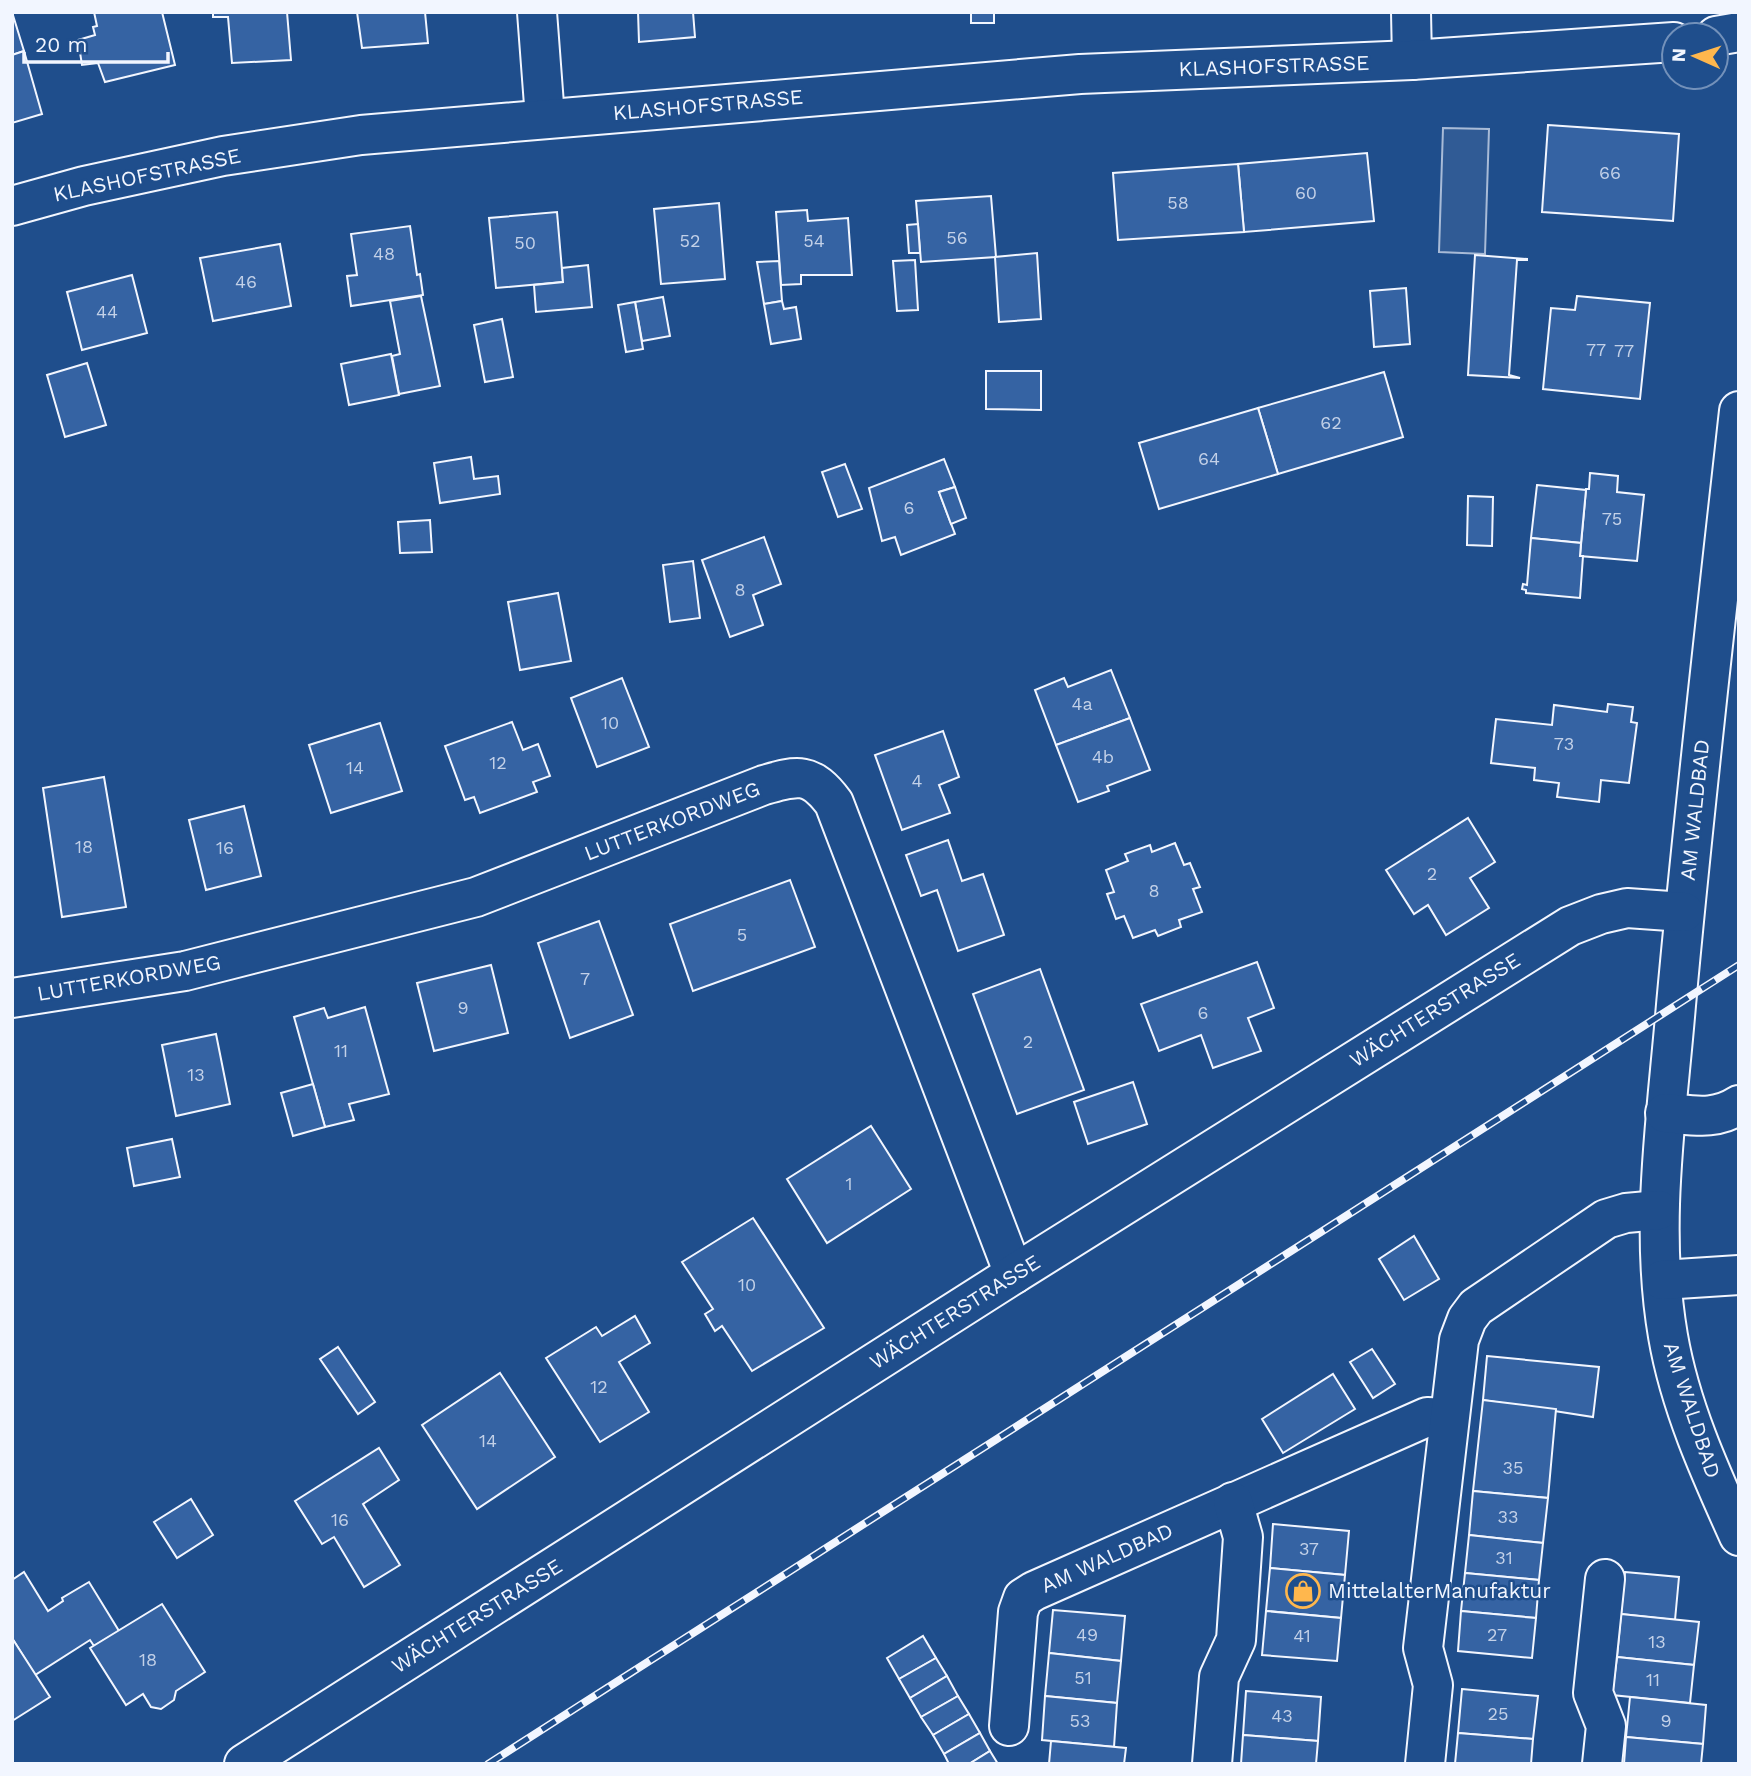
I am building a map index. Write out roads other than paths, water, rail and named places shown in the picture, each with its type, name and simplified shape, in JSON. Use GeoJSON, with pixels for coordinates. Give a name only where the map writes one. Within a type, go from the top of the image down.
{"type":"FeatureCollection","features":[{"type":"Feature","properties":{"kind":"street"},"geometry":{"type":"LineString","coordinates":[[537,12],[545,118]]}},
{"type":"Feature","properties":{"kind":"street"},"geometry":{"type":"LineString","coordinates":[[1411,12],[1412,60]]}},
{"type":"Feature","properties":{"kind":"street","name":"KLASHOFSTRASSE"},"geometry":{"type":"LineString","coordinates":[[12,206],[84,186],[223,156],[361,135],[1080,74],[1412,60],[1660,43]]}},
{"type":"Feature","properties":{"kind":"street","name":"AM WALDBAD"},"geometry":{"type":"LineString","coordinates":[[1739,411],[1684,912],[1658,1210],[1668,1336],[1682,1392],[1710,1473],[1739,1536]]}},
{"type":"Feature","properties":{"kind":"street","name":"LUTTERKORDWEG"},"geometry":{"type":"LineString","coordinates":[[12,998],[185,971],[476,897],[764,785],[789,777],[808,778],[822,787],[834,803],[1014,1274]]}},
{"type":"Feature","properties":{"kind":"street","name":"WÄCHTERSTRASSE"},"geometry":{"type":"LineString","coordinates":[[244,1764],[1014,1274],[1570,926],[1601,914],[1627,908],[1684,912]]}},
{"type":"Feature","properties":{"kind":"street"},"geometry":{"type":"LineString","coordinates":[[1665,1113],[1712,1117],[1727,1113],[1739,1105]]}},
{"type":"Feature","properties":{"kind":"street"},"geometry":{"type":"LineString","coordinates":[[1425,1764],[1433,1685],[1423,1648],[1448,1418],[1459,1340],[1467,1319],[1476,1307],[1606,1219],[1626,1213],[1658,1210]]}},
{"type":"Feature","properties":{"kind":"street"},"geometry":{"type":"LineString","coordinates":[[1662,1280],[1739,1275]]}},
{"type":"Feature","properties":{"kind":"street","name":"AM WALDBAD"},"geometry":{"type":"LineString","coordinates":[[1009,1726],[1018,1612],[1023,1598],[1044,1585],[1427,1417],[1448,1418]]}},
{"type":"Feature","properties":{"kind":"street"},"geometry":{"type":"LineString","coordinates":[[1212,1764],[1219,1677],[1236,1640],[1243,1537],[1233,1502]]}},
{"type":"Feature","properties":{"kind":"street"},"geometry":{"type":"LineString","coordinates":[[1602,1764],[1606,1726],[1593,1693],[1605,1579]]}},
{"type":"Feature","properties":{"kind":"railway"},"geometry":{"type":"LineString","coordinates":[[488,1764],[1739,965]]}},
{"type":"Feature","properties":{"kind":"place","name":"MittelalterManufaktur"},"geometry":{"type":"Point","coordinates":[1303,1591]}}]}
